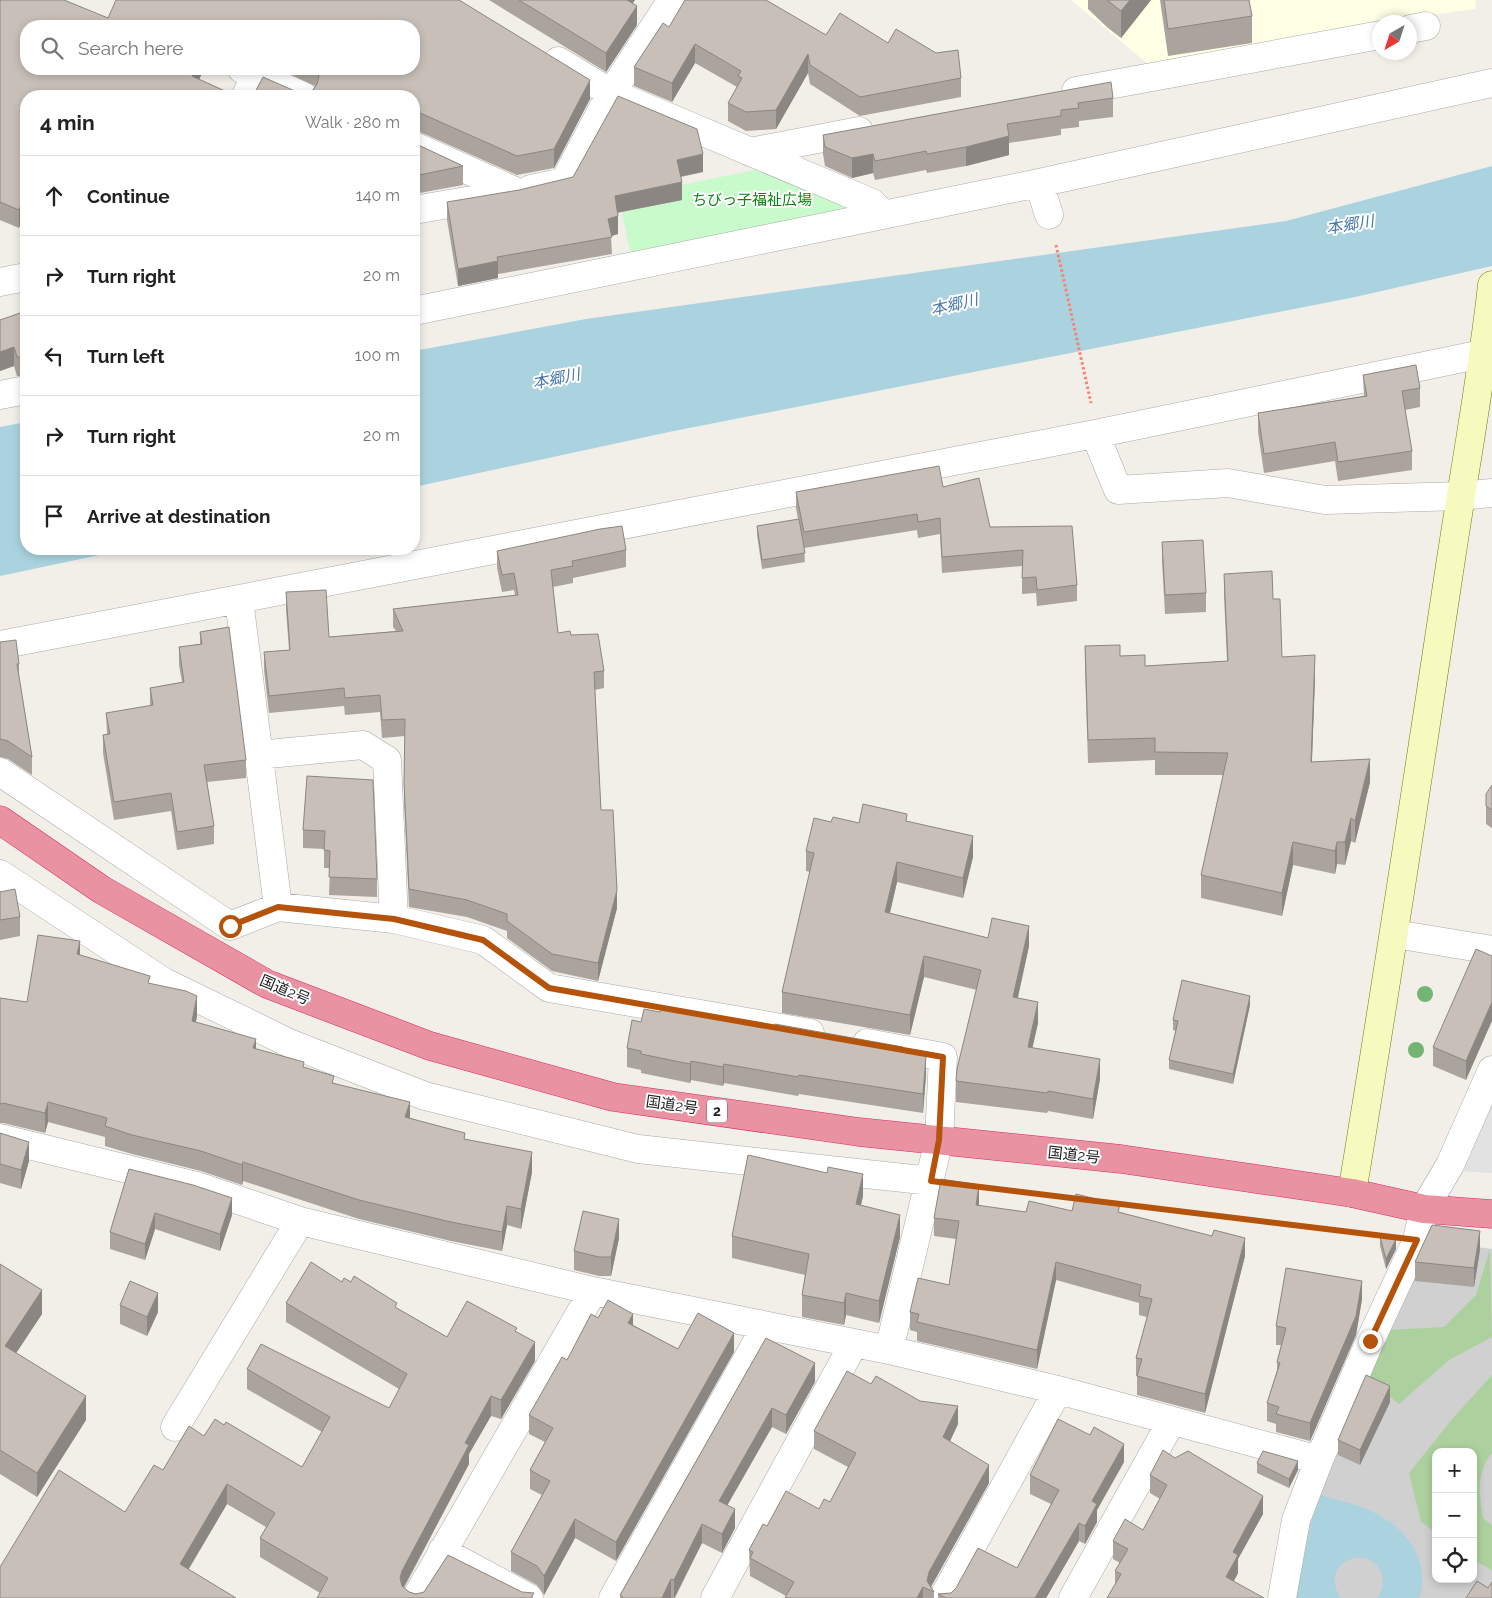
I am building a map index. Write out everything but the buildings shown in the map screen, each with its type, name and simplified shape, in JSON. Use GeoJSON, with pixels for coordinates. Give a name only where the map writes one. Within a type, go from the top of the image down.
{"type":"FeatureCollection","features":[{"type":"Feature","properties":{"kind":"highway","name":"国道2号"},"geometry":{"type":"LineString","coordinates":[[0,820],[102,890],[267,984],[430,1046],[613,1096],[858,1132],[1121,1160],[1352,1193],[1424,1209],[1492,1214]]}},
{"type":"Feature","properties":{"kind":"street"},"geometry":{"type":"LineString","coordinates":[[420,209],[564,182],[611,93],[672,0]]}},
{"type":"Feature","properties":{"kind":"street"},"geometry":{"type":"LineString","coordinates":[[1050,96],[1372,36]]}},
{"type":"Feature","properties":{"kind":"street"},"geometry":{"type":"LineString","coordinates":[[535,47],[611,93],[872,202],[883,215]]}},
{"type":"Feature","properties":{"kind":"street"},"geometry":{"type":"LineString","coordinates":[[248,80],[282,90]]}},
{"type":"Feature","properties":{"kind":"street"},"geometry":{"type":"LineString","coordinates":[[420,310],[1039,183],[1492,83]]}},
{"type":"Feature","properties":{"kind":"street"},"geometry":{"type":"LineString","coordinates":[[750,152],[886,126]]}},
{"type":"Feature","properties":{"kind":"street"},"geometry":{"type":"LineString","coordinates":[[420,149],[517,192]]}},
{"type":"Feature","properties":{"kind":"street"},"geometry":{"type":"LineString","coordinates":[[1039,183],[1049,215]]}},
{"type":"Feature","properties":{"kind":"street"},"geometry":{"type":"LineString","coordinates":[[0,282],[20,279]]}},
{"type":"Feature","properties":{"kind":"street"},"geometry":{"type":"LineString","coordinates":[[1352,1193],[1395,934],[1460,496],[1487,347],[1492,285]]}},
{"type":"Feature","properties":{"kind":"street"},"geometry":{"type":"LineString","coordinates":[[0,645],[239,600],[429,560],[1095,434],[1487,347]]}},
{"type":"Feature","properties":{"kind":"street"},"geometry":{"type":"LineString","coordinates":[[0,395],[20,391]]}},
{"type":"Feature","properties":{"kind":"street"},"geometry":{"type":"LineString","coordinates":[[1095,434],[1118,490],[1228,482],[1325,500],[1460,496],[1492,493]]}},
{"type":"Feature","properties":{"kind":"street"},"geometry":{"type":"LineString","coordinates":[[239,600],[278,907]]}},
{"type":"Feature","properties":{"kind":"street"},"geometry":{"type":"LineString","coordinates":[[258,755],[363,745],[387,760],[394,919]]}},
{"type":"Feature","properties":{"kind":"street"},"geometry":{"type":"LineString","coordinates":[[0,772],[230,926],[278,907],[394,919],[483,940],[549,988],[943,1057],[939,1140],[931,1181],[888,1350]]}},
{"type":"Feature","properties":{"kind":"street"},"geometry":{"type":"LineString","coordinates":[[0,874],[164,982],[289,1043],[425,1096],[638,1149],[931,1181]]}},
{"type":"Feature","properties":{"kind":"street"},"geometry":{"type":"LineString","coordinates":[[1395,934],[1492,950]]}},
{"type":"Feature","properties":{"kind":"street"},"geometry":{"type":"LineString","coordinates":[[1282,1598],[1296,1520],[1319,1460],[1370,1341],[1417,1240],[1424,1209],[1450,1165],[1492,1070]]}},
{"type":"Feature","properties":{"kind":"street"},"geometry":{"type":"LineString","coordinates":[[0,1138],[198,1186],[300,1221],[593,1291],[888,1350],[1058,1390],[1319,1460]]}},
{"type":"Feature","properties":{"kind":"street"},"geometry":{"type":"LineString","coordinates":[[175,1427],[300,1221]]}},
{"type":"Feature","properties":{"kind":"street"},"geometry":{"type":"LineString","coordinates":[[416,1598],[593,1291]]}},
{"type":"Feature","properties":{"kind":"street"},"geometry":{"type":"LineString","coordinates":[[613,1598],[766,1326]]}},
{"type":"Feature","properties":{"kind":"street"},"geometry":{"type":"LineString","coordinates":[[715,1598],[854,1343]]}},
{"type":"Feature","properties":{"kind":"street"},"geometry":{"type":"LineString","coordinates":[[943,1598],[1058,1390]]}},
{"type":"Feature","properties":{"kind":"street"},"geometry":{"type":"LineString","coordinates":[[1072,1598],[1172,1422]]}},
{"type":"Feature","properties":{"kind":"street"},"geometry":{"type":"LineString","coordinates":[[442,1551],[529,1598]]}},
{"type":"Feature","properties":{"kind":"path"},"geometry":{"type":"LineString","coordinates":[[1049,215],[1090,399]]}},
{"type":"Feature","properties":{"kind":"path"},"geometry":{"type":"LineString","coordinates":[[931,1181],[1080,1199]]}},
{"type":"Feature","properties":{"kind":"path"},"geometry":{"type":"LineString","coordinates":[[1099,1201],[1417,1240]]}},
{"type":"Feature","properties":{"kind":"shaded area"},"geometry":{"type":"Polygon","coordinates":[[[1071,0],[1476,0],[1475,9],[1417,17],[1417,15],[1372,15],[1372,25],[1147,63],[1071,0]]]}},
{"type":"Feature","properties":{"kind":"shaded area"},"geometry":{"type":"Polygon","coordinates":[[[1492,1095],[1492,1173],[1460,1171],[1492,1095]]]}},
{"type":"Feature","properties":{"kind":"shaded area"},"geometry":{"type":"Polygon","coordinates":[[[1429,1241],[1492,1249],[1492,1598],[1296,1598],[1311,1515],[1319,1485],[1429,1241]]]}},
{"type":"Feature","properties":{"kind":"green space","name":"ちびっ子福祉広場"},"geometry":{"type":"Polygon","coordinates":[[[759,169],[848,202],[850,210],[631,256],[619,198],[759,169]]]}},
{"type":"Feature","properties":{"kind":"green space"},"geometry":{"type":"Polygon","coordinates":[[[1490,1249],[1492,1337],[1449,1360],[1399,1404],[1365,1376],[1387,1330],[1444,1327],[1476,1295],[1490,1249]]]}},
{"type":"Feature","properties":{"kind":"green space"},"geometry":{"type":"Polygon","coordinates":[[[1492,1375],[1492,1453],[1483,1468],[1481,1476],[1480,1501],[1483,1518],[1492,1525],[1492,1570],[1477,1562],[1477,1448],[1432,1448],[1432,1530],[1421,1522],[1409,1473],[1453,1418],[1492,1375]]]}},
{"type":"Feature","properties":{"kind":"water","name":"本郷川"},"geometry":{"type":"Polygon","coordinates":[[[1492,166],[1492,266],[1355,297],[669,432],[420,486],[420,350],[586,319],[1286,221],[1492,166]]]}},
{"type":"Feature","properties":{"kind":"water"},"geometry":{"type":"Polygon","coordinates":[[[20,423],[20,555],[100,555],[0,576],[0,427],[20,423]]]}},
{"type":"Feature","properties":{"kind":"water"},"geometry":{"type":"Polygon","coordinates":[[[1317,1494],[1369,1510],[1382,1517],[1404,1534],[1418,1557],[1422,1570],[1419,1598],[1377,1598],[1383,1582],[1377,1565],[1368,1559],[1358,1558],[1349,1560],[1341,1566],[1336,1574],[1335,1585],[1341,1598],[1296,1598],[1317,1494]]]}},
{"type":"Feature","properties":{"kind":"route"},"geometry":{"type":"LineString","coordinates":[[230,926],[278,907],[394,919],[483,940],[549,988],[764,1024],[943,1057],[939,1140],[931,1181],[1417,1240],[1370,1341]]}}]}
